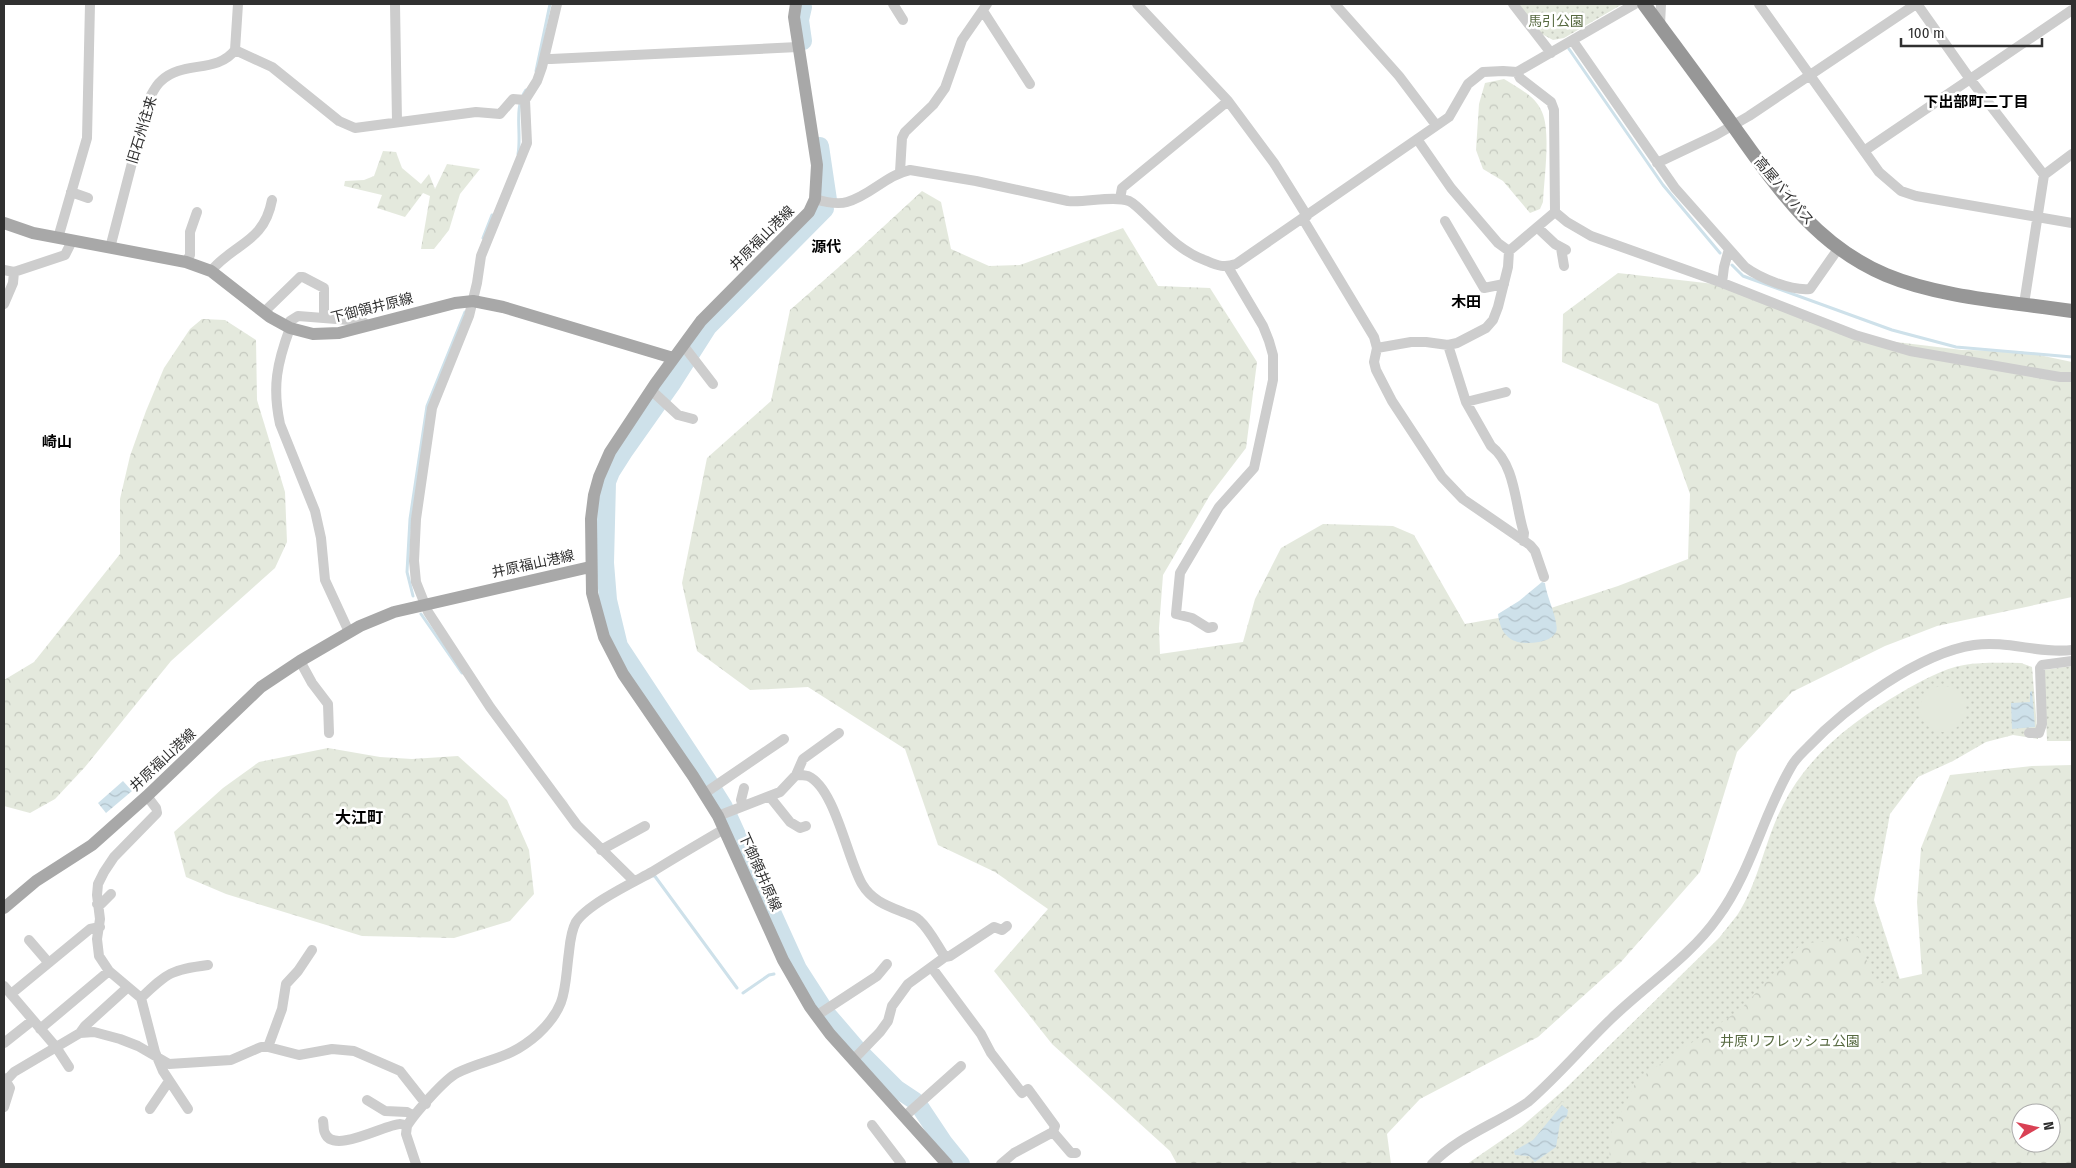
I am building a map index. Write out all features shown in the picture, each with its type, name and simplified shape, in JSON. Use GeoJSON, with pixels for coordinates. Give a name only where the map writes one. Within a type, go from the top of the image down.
{"type":"FeatureCollection","features":[{"type":"Feature","properties":{"kind":"highway","name":"高屋バイパス"},"geometry":{"type":"LineString","coordinates":[[1644,4],[1794,207],[1808,223],[1838,248],[1862,264],[1914,285],[1938,291],[2072,311]]}},
{"type":"Feature","properties":{"kind":"main road"},"geometry":{"type":"LineString","coordinates":[[796,4],[794,17],[817,165],[816,199]]}},
{"type":"Feature","properties":{"kind":"main road","name":"井原福山港線"},"geometry":{"type":"LineString","coordinates":[[4,908],[36,881],[81,854],[147,796],[261,687],[349,632],[394,612],[590,567],[591,518],[594,495],[599,477],[610,452],[658,396],[673,358],[688,351],[701,321],[809,212],[816,199]]}},
{"type":"Feature","properties":{"kind":"main road","name":"下御領井原線"},"geometry":{"type":"LineString","coordinates":[[4,224],[33,233],[186,262],[211,271],[264,312],[289,327],[313,334],[339,333],[455,303],[473,301],[504,306],[673,358]]}},
{"type":"Feature","properties":{"kind":"main road","name":"下御領井原線"},"geometry":{"type":"LineString","coordinates":[[590,567],[592,592],[598,620],[611,653],[633,690],[666,735],[718,816],[787,966],[853,1060],[947,1164]]}},
{"type":"Feature","properties":{"kind":"street"},"geometry":{"type":"LineString","coordinates":[[58,238],[87,138],[90,4]]}},
{"type":"Feature","properties":{"kind":"street"},"geometry":{"type":"LineString","coordinates":[[238,4],[235,50],[277,71],[346,125],[363,128],[476,112],[500,114],[514,99],[522,99]]}},
{"type":"Feature","properties":{"kind":"street"},"geometry":{"type":"LineString","coordinates":[[395,4],[397,122]]}},
{"type":"Feature","properties":{"kind":"street"},"geometry":{"type":"LineString","coordinates":[[557,4],[537,82],[522,99],[527,143],[481,256],[469,316],[436,393],[427,430],[414,541],[414,561],[416,582],[424,604],[485,699],[528,761],[577,825],[634,881]]}},
{"type":"Feature","properties":{"kind":"street"},"geometry":{"type":"LineString","coordinates":[[893,4],[903,20]]}},
{"type":"Feature","properties":{"kind":"street"},"geometry":{"type":"LineString","coordinates":[[1137,4],[1228,101],[1274,163],[1374,337],[1377,348],[1374,362],[1376,370],[1392,401],[1442,477],[1463,499],[1523,540],[1534,550],[1544,577]]}},
{"type":"Feature","properties":{"kind":"street"},"geometry":{"type":"LineString","coordinates":[[1334,4],[1398,76],[1436,125]]}},
{"type":"Feature","properties":{"kind":"street"},"geometry":{"type":"LineString","coordinates":[[1513,4],[1550,53]]}},
{"type":"Feature","properties":{"kind":"street"},"geometry":{"type":"LineString","coordinates":[[816,199],[845,202],[900,172],[920,171],[1081,203],[1120,199],[1130,202],[1174,244],[1192,256],[1219,266],[1228,267],[1236,264],[1305,218],[1436,125],[1449,118],[1468,84],[1483,72],[1503,70],[1517,72],[1634,4]]}},
{"type":"Feature","properties":{"kind":"street"},"geometry":{"type":"LineString","coordinates":[[1660,25],[1661,4]]}},
{"type":"Feature","properties":{"kind":"street"},"geometry":{"type":"LineString","coordinates":[[1760,4],[1864,151],[1884,177],[1901,191],[1916,196],[2072,223]]}},
{"type":"Feature","properties":{"kind":"street"},"geometry":{"type":"LineString","coordinates":[[1657,163],[1733,126],[1917,4],[1970,79],[2044,175]]}},
{"type":"Feature","properties":{"kind":"street"},"geometry":{"type":"LineString","coordinates":[[900,172],[902,138],[905,132],[933,105],[945,88],[962,40],[985,7],[1030,84]]}},
{"type":"Feature","properties":{"kind":"street"},"geometry":{"type":"LineString","coordinates":[[1864,151],[2072,10]]}},
{"type":"Feature","properties":{"kind":"street"},"geometry":{"type":"LineString","coordinates":[[1573,41],[1675,188],[1745,267],[1756,275],[1800,290],[1810,289],[1838,248]]}},
{"type":"Feature","properties":{"kind":"street"},"geometry":{"type":"LineString","coordinates":[[544,58],[798,47]]}},
{"type":"Feature","properties":{"kind":"street","name":"旧石州往来"},"geometry":{"type":"LineString","coordinates":[[110,248],[148,101],[155,88],[161,80],[171,74],[218,64],[235,50]]}},
{"type":"Feature","properties":{"kind":"street"},"geometry":{"type":"LineString","coordinates":[[1517,72],[1520,78],[1551,102],[1554,110],[1556,212],[1567,222],[1591,236],[1722,283],[1881,344],[1910,351],[2060,377],[2072,377]]}},
{"type":"Feature","properties":{"kind":"street"},"geometry":{"type":"LineString","coordinates":[[1120,199],[1122,188],[1228,101]]}},
{"type":"Feature","properties":{"kind":"street"},"geometry":{"type":"LineString","coordinates":[[1418,139],[1451,188],[1498,242],[1509,251]]}},
{"type":"Feature","properties":{"kind":"street"},"geometry":{"type":"LineString","coordinates":[[2024,304],[2044,175],[2072,154]]}},
{"type":"Feature","properties":{"kind":"street"},"geometry":{"type":"LineString","coordinates":[[71,192],[88,198]]}},
{"type":"Feature","properties":{"kind":"street"},"geometry":{"type":"LineString","coordinates":[[211,271],[217,264],[247,243],[256,234],[268,215],[272,200]]}},
{"type":"Feature","properties":{"kind":"street"},"geometry":{"type":"LineString","coordinates":[[186,262],[190,255],[190,232],[197,212]]}},
{"type":"Feature","properties":{"kind":"street"},"geometry":{"type":"LineString","coordinates":[[1377,348],[1411,342],[1448,345],[1457,343],[1486,328],[1494,320],[1508,267],[1509,251],[1556,212]]}},
{"type":"Feature","properties":{"kind":"street"},"geometry":{"type":"LineString","coordinates":[[1445,221],[1484,288],[1504,284]]}},
{"type":"Feature","properties":{"kind":"street"},"geometry":{"type":"LineString","coordinates":[[1538,228],[1563,249],[1564,266]]}},
{"type":"Feature","properties":{"kind":"street"},"geometry":{"type":"LineString","coordinates":[[4,304],[13,283],[9,271],[64,254],[72,241]]}},
{"type":"Feature","properties":{"kind":"street"},"geometry":{"type":"LineString","coordinates":[[1722,283],[1728,249]]}},
{"type":"Feature","properties":{"kind":"street"},"geometry":{"type":"LineString","coordinates":[[1212,627],[1208,628],[1192,618],[1176,614],[1179,577],[1219,507],[1254,468],[1274,368],[1269,341],[1263,326],[1228,267]]}},
{"type":"Feature","properties":{"kind":"street"},"geometry":{"type":"LineString","coordinates":[[264,312],[300,277],[303,277],[324,288],[324,318]]}},
{"type":"Feature","properties":{"kind":"street"},"geometry":{"type":"LineString","coordinates":[[349,632],[325,580],[321,538],[315,511],[280,424],[275,380],[290,321],[298,316],[362,321],[368,326]]}},
{"type":"Feature","properties":{"kind":"street"},"geometry":{"type":"LineString","coordinates":[[1448,345],[1466,402],[1491,446],[1497,450],[1509,472],[1524,533],[1523,540]]}},
{"type":"Feature","properties":{"kind":"street"},"geometry":{"type":"LineString","coordinates":[[688,351],[713,384]]}},
{"type":"Feature","properties":{"kind":"street"},"geometry":{"type":"LineString","coordinates":[[1466,402],[1506,392]]}},
{"type":"Feature","properties":{"kind":"street"},"geometry":{"type":"LineString","coordinates":[[658,396],[678,414],[694,419]]}},
{"type":"Feature","properties":{"kind":"street"},"geometry":{"type":"LineString","coordinates":[[1432,1164],[1452,1145],[1512,1113],[1528,1102],[1612,1018],[1702,938],[1718,917],[1737,886],[1792,764],[1823,732],[1845,713],[1872,692],[1924,661],[1956,649],[1990,643],[2072,650]]}},
{"type":"Feature","properties":{"kind":"street"},"geometry":{"type":"LineString","coordinates":[[300,661],[312,683],[328,704],[329,733]]}},
{"type":"Feature","properties":{"kind":"street"},"geometry":{"type":"LineString","coordinates":[[2029,733],[2039,733],[2042,724],[2040,668],[2042,665],[2072,661]]}},
{"type":"Feature","properties":{"kind":"street"},"geometry":{"type":"LineString","coordinates":[[718,816],[780,792],[796,775],[803,759],[839,733]]}},
{"type":"Feature","properties":{"kind":"street"},"geometry":{"type":"LineString","coordinates":[[704,793],[784,739]]}},
{"type":"Feature","properties":{"kind":"street"},"geometry":{"type":"LineString","coordinates":[[796,775],[806,776],[815,781],[823,790],[855,868],[863,885],[872,896],[883,904],[919,919],[945,957]]}},
{"type":"Feature","properties":{"kind":"street"},"geometry":{"type":"LineString","coordinates":[[743,806],[741,800],[744,788]]}},
{"type":"Feature","properties":{"kind":"street"},"geometry":{"type":"LineString","coordinates":[[147,796],[156,808],[157,814],[114,857],[98,884],[97,904],[100,919],[97,939],[98,952],[110,971],[141,998],[151,1040],[158,1059],[188,1109]]}},
{"type":"Feature","properties":{"kind":"street"},"geometry":{"type":"LineString","coordinates":[[770,797],[790,822],[800,828],[806,826]]}},
{"type":"Feature","properties":{"kind":"street"},"geometry":{"type":"LineString","coordinates":[[601,850],[645,826]]}},
{"type":"Feature","properties":{"kind":"street"},"geometry":{"type":"LineString","coordinates":[[416,1164],[406,1134],[407,1126],[414,1116],[454,1074],[509,1055],[526,1044],[551,1020],[559,1008],[566,987],[571,938],[576,923],[590,908],[724,829]]}},
{"type":"Feature","properties":{"kind":"street"},"geometry":{"type":"LineString","coordinates":[[97,904],[101,904],[111,894]]}},
{"type":"Feature","properties":{"kind":"street"},"geometry":{"type":"LineString","coordinates":[[853,1060],[888,1021],[892,1006],[908,984],[945,957],[950,956],[994,927],[1002,930],[1007,926]]}},
{"type":"Feature","properties":{"kind":"street"},"geometry":{"type":"LineString","coordinates":[[11,994],[90,929],[100,927]]}},
{"type":"Feature","properties":{"kind":"street"},"geometry":{"type":"LineString","coordinates":[[29,940],[48,962]]}},
{"type":"Feature","properties":{"kind":"street"},"geometry":{"type":"LineString","coordinates":[[268,1047],[282,1009],[286,984],[298,971],[312,950]]}},
{"type":"Feature","properties":{"kind":"street"},"geometry":{"type":"LineString","coordinates":[[821,1012],[877,976],[887,964]]}},
{"type":"Feature","properties":{"kind":"street"},"geometry":{"type":"LineString","coordinates":[[141,998],[162,978],[176,970],[208,965]]}},
{"type":"Feature","properties":{"kind":"street"},"geometry":{"type":"LineString","coordinates":[[932,968],[982,1034],[991,1053],[1022,1093],[1028,1089],[1055,1126],[1053,1132],[1014,1153],[1001,1164]]}},
{"type":"Feature","properties":{"kind":"street"},"geometry":{"type":"LineString","coordinates":[[40,1029],[110,971]]}},
{"type":"Feature","properties":{"kind":"street"},"geometry":{"type":"LineString","coordinates":[[4,986],[56,1047],[69,1067]]}},
{"type":"Feature","properties":{"kind":"street"},"geometry":{"type":"LineString","coordinates":[[80,1033],[128,987]]}},
{"type":"Feature","properties":{"kind":"street"},"geometry":{"type":"LineString","coordinates":[[4,1043],[33,1020]]}},
{"type":"Feature","properties":{"kind":"street"},"geometry":{"type":"LineString","coordinates":[[4,1108],[10,1088],[5,1080],[14,1072],[80,1033],[94,1032],[138,1046],[169,1064],[231,1060],[261,1047],[299,1055],[332,1049],[354,1051],[400,1071],[426,1104]]}},
{"type":"Feature","properties":{"kind":"street"},"geometry":{"type":"LineString","coordinates":[[905,1116],[961,1066]]}},
{"type":"Feature","properties":{"kind":"street"},"geometry":{"type":"LineString","coordinates":[[150,1108],[170,1081]]}},
{"type":"Feature","properties":{"kind":"street"},"geometry":{"type":"LineString","coordinates":[[367,1100],[385,1111],[407,1112],[414,1116]]}},
{"type":"Feature","properties":{"kind":"street"},"geometry":{"type":"LineString","coordinates":[[323,1122],[324,1134],[328,1139],[334,1140],[367,1136],[401,1123],[407,1126]]}},
{"type":"Feature","properties":{"kind":"street"},"geometry":{"type":"LineString","coordinates":[[872,1125],[901,1163]]}},
{"type":"Feature","properties":{"kind":"street"},"geometry":{"type":"LineString","coordinates":[[1053,1132],[1071,1153],[1076,1153]]}},
{"type":"Feature","properties":{"kind":"green space","name":"馬引公園"},"geometry":{"type":"Polygon","coordinates":[[[1516,4],[1621,5],[1564,38],[1553,40],[1538,32],[1516,4]]]}},
{"type":"Feature","properties":{"kind":"green space"},"geometry":{"type":"Polygon","coordinates":[[[1504,79],[1536,101],[1545,121],[1547,143],[1543,202],[1540,209],[1530,213],[1503,181],[1483,169],[1476,150],[1479,104],[1485,83],[1504,79]]]}},
{"type":"Feature","properties":{"kind":"green space"},"geometry":{"type":"Polygon","coordinates":[[[383,151],[396,152],[402,168],[421,184],[429,174],[435,189],[447,164],[480,169],[460,194],[449,230],[434,249],[421,249],[430,196],[423,193],[405,217],[377,208],[382,195],[344,186],[345,181],[364,180],[374,176],[383,151]]]}},
{"type":"Feature","properties":{"kind":"green space"},"geometry":{"type":"Polygon","coordinates":[[[922,191],[941,202],[951,249],[989,266],[1020,265],[1123,228],[1158,286],[1210,288],[1257,362],[1246,448],[1210,495],[1163,575],[1159,628],[1160,654],[1243,642],[1255,599],[1281,548],[1323,524],[1393,526],[1414,535],[1465,624],[1548,609],[1618,586],[1688,559],[1690,494],[1658,404],[1562,362],[1563,314],[1618,273],[1723,285],[1855,337],[1962,350],[2020,351],[2072,362],[2072,597],[1937,626],[1885,646],[1792,692],[1737,752],[1700,872],[1621,962],[1538,1037],[1420,1099],[1387,1134],[1391,1164],[1177,1164],[1170,1151],[1052,1044],[994,971],[1048,909],[995,872],[938,845],[905,749],[808,687],[750,690],[697,651],[682,583],[707,458],[771,401],[790,310],[922,191]]]}},
{"type":"Feature","properties":{"kind":"green space"},"geometry":{"type":"Polygon","coordinates":[[[202,319],[225,320],[256,340],[257,400],[285,492],[287,542],[275,568],[171,661],[85,767],[55,799],[30,813],[4,806],[4,680],[34,662],[120,554],[120,499],[130,456],[164,368],[190,329],[202,319]]]}},
{"type":"Feature","properties":{"kind":"green space","name":"井原リフレッシュ公園"},"geometry":{"type":"Polygon","coordinates":[[[2021,663],[2032,667],[2038,739],[2013,735],[1986,742],[1953,761],[1918,777],[1890,814],[1874,900],[1947,1124],[1935,1164],[1467,1164],[1521,1127],[1565,1089],[1719,938],[1738,914],[1745,901],[1757,874],[1771,832],[1793,787],[1805,770],[1834,740],[1884,703],[1940,672],[1971,664],[2021,663]]]}},
{"type":"Feature","properties":{"kind":"green space"},"geometry":{"type":"Polygon","coordinates":[[[2072,666],[2072,741],[2047,741],[2044,670],[2072,666]]]}},
{"type":"Feature","properties":{"kind":"green space"},"geometry":{"type":"Polygon","coordinates":[[[1943,686],[1956,690],[1962,696],[1966,709],[1962,722],[1956,728],[1943,732],[1930,728],[1924,722],[1920,709],[1924,696],[1930,690],[1943,686]]]}},
{"type":"Feature","properties":{"kind":"green space"},"geometry":{"type":"Polygon","coordinates":[[[328,748],[380,757],[412,759],[458,756],[507,800],[529,850],[534,894],[510,921],[454,938],[362,936],[226,894],[186,877],[174,832],[223,788],[259,762],[328,748]]]}},
{"type":"Feature","properties":{"kind":"green space"},"geometry":{"type":"Polygon","coordinates":[[[2072,765],[2072,1164],[1609,1164],[1611,1133],[1637,1080],[1741,1009],[1801,944],[1858,937],[1876,984],[1922,974],[1917,902],[1921,848],[1950,775],[2032,766],[2072,765]]]}},
{"type":"Feature","properties":{"kind":"green space"},"geometry":{"type":"Polygon","coordinates":[[[1562,1101],[1567,1105],[1561,1123],[1536,1151],[1524,1144],[1562,1101]]]}},
{"type":"Feature","properties":{"kind":"water"},"geometry":{"type":"Polygon","coordinates":[[[1542,582],[1545,583],[1555,616],[1556,632],[1549,639],[1539,642],[1523,643],[1511,639],[1502,629],[1498,614],[1519,601],[1542,582]]]}},
{"type":"Feature","properties":{"kind":"water"},"geometry":{"type":"Polygon","coordinates":[[[2032,691],[2035,727],[2012,729],[2011,703],[2030,702],[2030,692],[2032,691]]]}},
{"type":"Feature","properties":{"kind":"water"},"geometry":{"type":"Polygon","coordinates":[[[123,781],[132,791],[106,813],[98,803],[123,781]]]}},
{"type":"Feature","properties":{"kind":"water"},"geometry":{"type":"Polygon","coordinates":[[[1562,1105],[1568,1110],[1567,1116],[1560,1123],[1556,1147],[1535,1162],[1529,1156],[1515,1155],[1514,1151],[1533,1140],[1562,1105]]]}},
{"type":"Feature","properties":{"kind":"waterway"},"geometry":{"type":"LineString","coordinates":[[536,71],[550,4]]}},
{"type":"Feature","properties":{"kind":"waterway"},"geometry":{"type":"LineString","coordinates":[[801,4],[803,7],[800,20],[803,41]]}},
{"type":"Feature","properties":{"kind":"waterway"},"geometry":{"type":"LineString","coordinates":[[1569,49],[1663,185],[1720,253]]}},
{"type":"Feature","properties":{"kind":"waterway"},"geometry":{"type":"LineString","coordinates":[[518,154],[519,113],[522,97],[526,90]]}},
{"type":"Feature","properties":{"kind":"waterway"},"geometry":{"type":"LineString","coordinates":[[820,146],[828,200]]}},
{"type":"Feature","properties":{"kind":"waterway"},"geometry":{"type":"LineString","coordinates":[[710,784],[619,646],[608,600],[605,563],[607,482],[625,450],[673,382],[708,327],[825,209]]}},
{"type":"Feature","properties":{"kind":"waterway"},"geometry":{"type":"LineString","coordinates":[[483,238],[492,215]]}},
{"type":"Feature","properties":{"kind":"waterway"},"geometry":{"type":"LineString","coordinates":[[1732,265],[1743,276],[1892,330],[1956,347],[2072,357]]}},
{"type":"Feature","properties":{"kind":"waterway"},"geometry":{"type":"LineString","coordinates":[[413,596],[407,572],[410,519],[427,406],[465,312]]}},
{"type":"Feature","properties":{"kind":"waterway"},"geometry":{"type":"LineString","coordinates":[[421,614],[462,673]]}},
{"type":"Feature","properties":{"kind":"waterway"},"geometry":{"type":"LineString","coordinates":[[714,791],[724,807]]}},
{"type":"Feature","properties":{"kind":"waterway"},"geometry":{"type":"LineString","coordinates":[[728,815],[798,969],[827,1014],[858,1050]]}},
{"type":"Feature","properties":{"kind":"waterway"},"geometry":{"type":"LineString","coordinates":[[653,876],[737,988]]}},
{"type":"Feature","properties":{"kind":"waterway"},"geometry":{"type":"LineString","coordinates":[[743,993],[769,975],[774,974]]}},
{"type":"Feature","properties":{"kind":"waterway"},"geometry":{"type":"LineString","coordinates":[[864,1056],[897,1089],[915,1101]]}},
{"type":"Feature","properties":{"kind":"waterway"},"geometry":{"type":"LineString","coordinates":[[920,1107],[944,1143],[961,1164]]}},
{"type":"Feature","properties":{"kind":"district","name":"下出部町二丁目"},"geometry":{"type":"Point","coordinates":[1976,102]}},
{"type":"Feature","properties":{"kind":"district","name":"源代"},"geometry":{"type":"Point","coordinates":[826,247]}},
{"type":"Feature","properties":{"kind":"district","name":"木田"},"geometry":{"type":"Point","coordinates":[1466,302]}},
{"type":"Feature","properties":{"kind":"district","name":"崎山"},"geometry":{"type":"Point","coordinates":[57,442]}},
{"type":"Feature","properties":{"kind":"district","name":"大江町"},"geometry":{"type":"Point","coordinates":[359,817]}}]}
